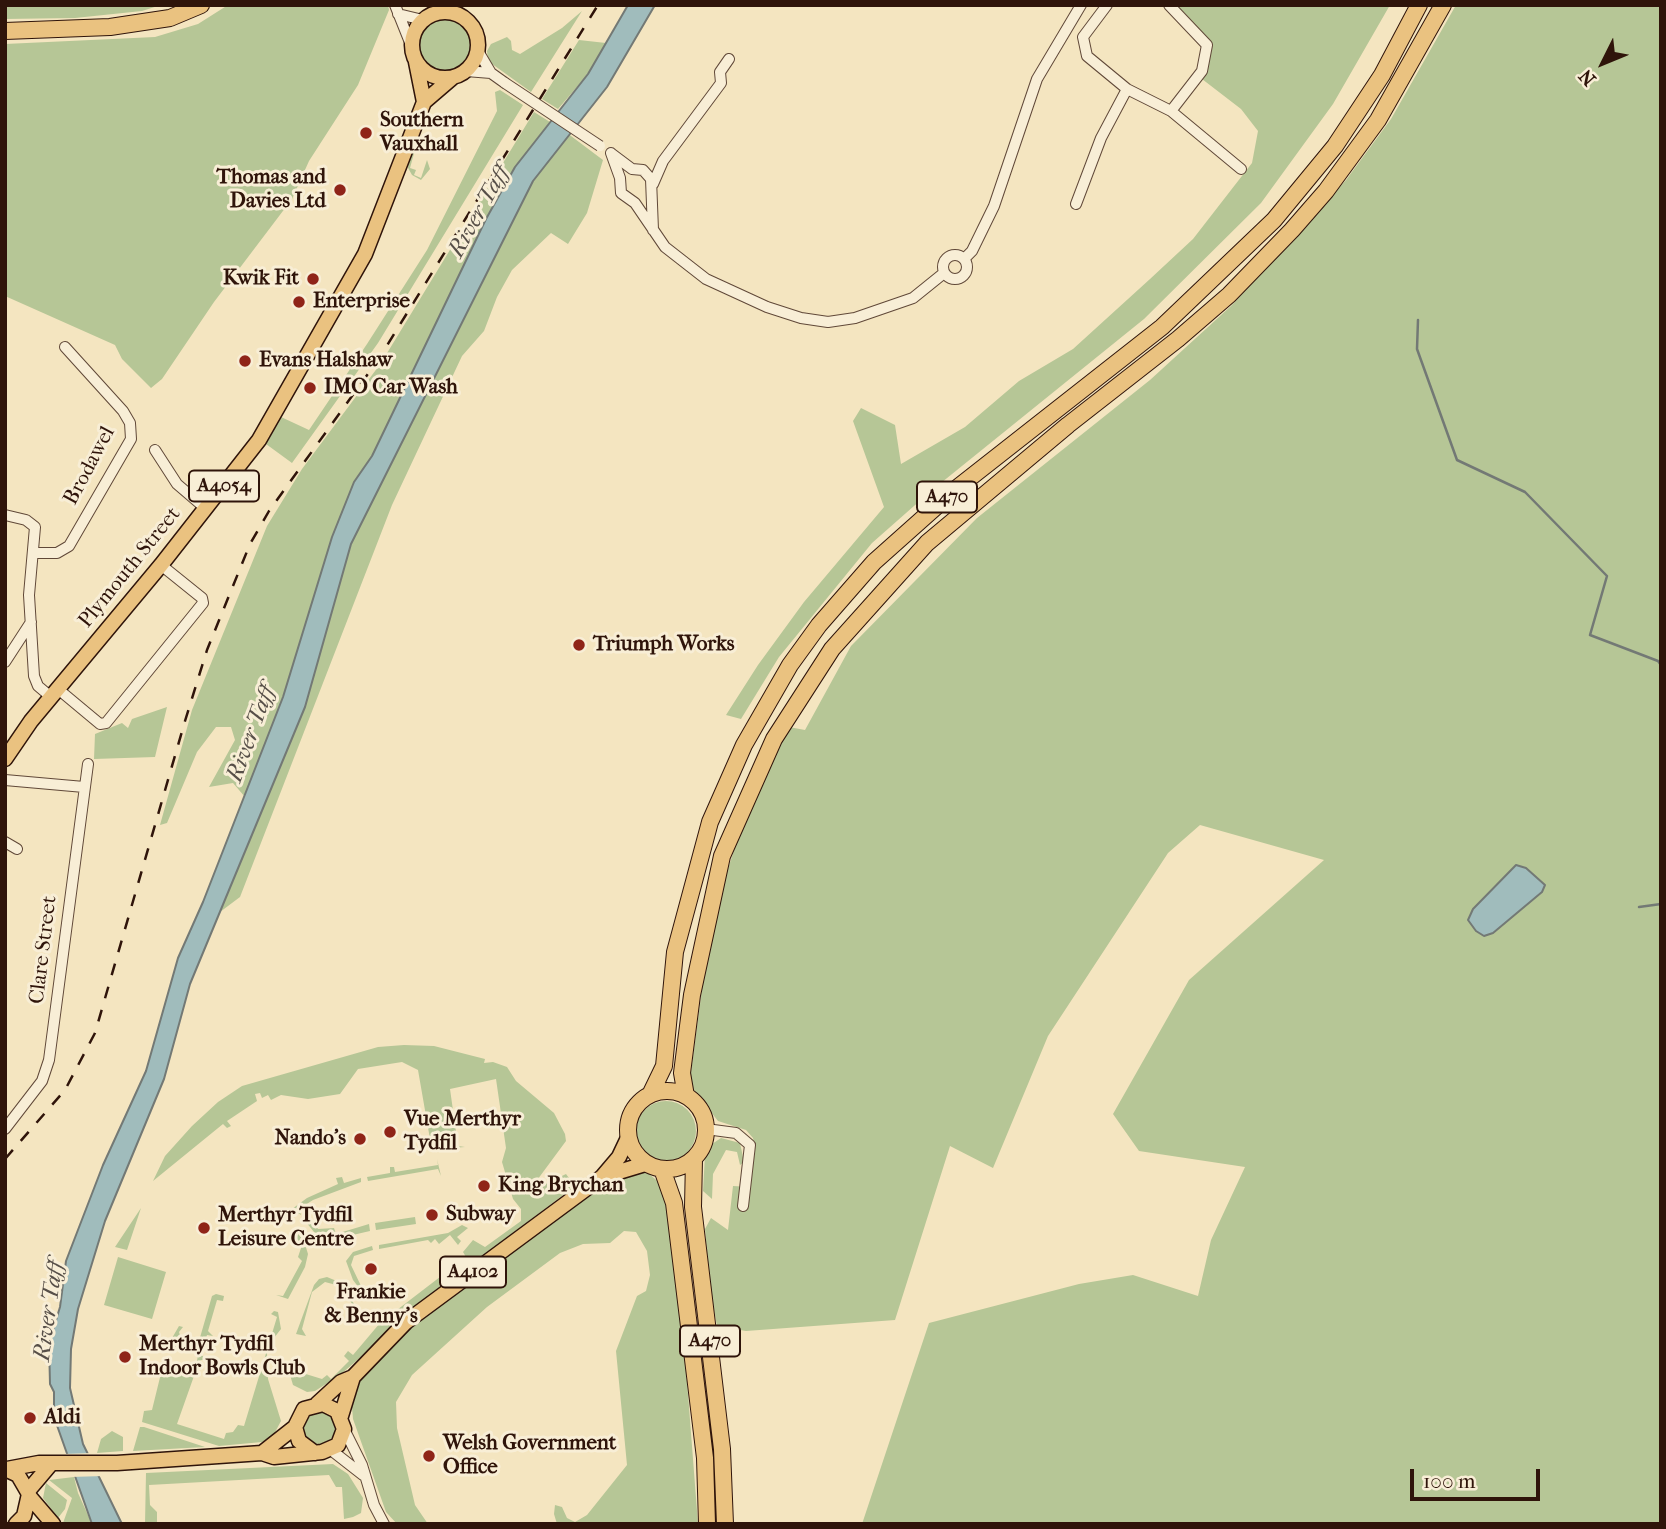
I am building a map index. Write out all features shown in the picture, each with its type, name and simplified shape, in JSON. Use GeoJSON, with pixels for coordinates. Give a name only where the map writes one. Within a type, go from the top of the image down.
{"type":"FeatureCollection","features":[{"type":"Feature","properties":{"kind":"highway"},"geometry":{"type":"LineString","coordinates":[[5,31],[110,27],[170,18],[201,5]]}},
{"type":"Feature","properties":{"kind":"highway","name":"A470"},"geometry":{"type":"LineString","coordinates":[[650,1095],[664,1066],[675,952],[710,822],[744,745],[790,665],[819,625],[874,562],[967,480],[1162,327],[1274,220],[1335,146],[1382,75],[1419,5]]}},
{"type":"Feature","properties":{"kind":"highway","name":"A470"},"geometry":{"type":"LineString","coordinates":[[686,1096],[682,1073],[692,995],[722,856],[774,739],[832,649],[891,580],[936,535],[1057,433],[1178,339],[1237,288],[1293,230],[1326,191],[1378,120],[1443,5]]}},
{"type":"Feature","properties":{"kind":"highway"},"geometry":{"type":"LineString","coordinates":[[674,1091],[686,1096],[700,1109],[706,1129],[700,1151],[682,1167],[662,1169],[645,1164],[634,1152],[628,1138],[628,1124],[632,1111],[650,1095],[674,1091]]}},
{"type":"Feature","properties":{"kind":"highway","name":"A470"},"geometry":{"type":"LineString","coordinates":[[694,1159],[693,1207],[722,1449],[725,1524]]}},
{"type":"Feature","properties":{"kind":"highway","name":"A470"},"geometry":{"type":"LineString","coordinates":[[662,1169],[674,1203],[705,1458],[707,1524]]}},
{"type":"Feature","properties":{"kind":"main road"},"geometry":{"type":"LineString","coordinates":[[424,102],[414,55],[416,30],[428,17],[446,5]]}},
{"type":"Feature","properties":{"kind":"main road"},"geometry":{"type":"LineString","coordinates":[[414,55],[430,74],[452,78],[466,71],[478,51],[477,35],[466,13],[449,12],[428,17]]}},
{"type":"Feature","properties":{"kind":"main road","name":"A4054"},"geometry":{"type":"LineString","coordinates":[[424,102],[452,78]]}},
{"type":"Feature","properties":{"kind":"main road","name":"Plymouth Street"},"geometry":{"type":"LineString","coordinates":[[5,760],[54,693],[162,565],[271,421],[365,254],[424,102]]}},
{"type":"Feature","properties":{"kind":"main road","name":"A4102"},"geometry":{"type":"LineString","coordinates":[[317,1404],[341,1382],[353,1377],[407,1322],[602,1177],[619,1157],[628,1138]]}},
{"type":"Feature","properties":{"kind":"main road","name":"A4102"},"geometry":{"type":"LineString","coordinates":[[602,1177],[645,1164]]}},
{"type":"Feature","properties":{"kind":"main road","name":"A4102"},"geometry":{"type":"LineString","coordinates":[[342,1423],[353,1377]]}},
{"type":"Feature","properties":{"kind":"main road"},"geometry":{"type":"LineString","coordinates":[[6,1469],[39,1463],[117,1463],[262,1453],[274,1457],[314,1453],[331,1450],[338,1445],[342,1423],[332,1407],[317,1404],[304,1409],[295,1427],[262,1453]]}},
{"type":"Feature","properties":{"kind":"main road"},"geometry":{"type":"LineString","coordinates":[[295,1427],[299,1441],[314,1453]]}},
{"type":"Feature","properties":{"kind":"main road"},"geometry":{"type":"LineString","coordinates":[[16,1524],[24,1516],[29,1493],[57,1465]]}},
{"type":"Feature","properties":{"kind":"main road"},"geometry":{"type":"LineString","coordinates":[[6,1469],[18,1475],[53,1524]]}},
{"type":"Feature","properties":{"kind":"street"},"geometry":{"type":"LineString","coordinates":[[964,258],[972,251],[994,206],[1037,79],[1081,5]]}},
{"type":"Feature","properties":{"kind":"street"},"geometry":{"type":"LineString","coordinates":[[1107,5],[1090,24],[1082,41],[1087,56],[1098,68],[1128,89],[1171,111],[1241,169]]}},
{"type":"Feature","properties":{"kind":"street"},"geometry":{"type":"LineString","coordinates":[[1169,5],[1207,45],[1202,71],[1171,111]]}},
{"type":"Feature","properties":{"kind":"street"},"geometry":{"type":"LineString","coordinates":[[396,10],[428,17]]}},
{"type":"Feature","properties":{"kind":"street"},"geometry":{"type":"LineString","coordinates":[[396,10],[414,55]]}},
{"type":"Feature","properties":{"kind":"street"},"geometry":{"type":"LineString","coordinates":[[478,51],[491,73],[635,169],[648,174],[652,187],[653,230]]}},
{"type":"Feature","properties":{"kind":"street"},"geometry":{"type":"LineString","coordinates":[[635,203],[646,199],[663,161],[721,83],[720,72],[729,59]]}},
{"type":"Feature","properties":{"kind":"street"},"geometry":{"type":"LineString","coordinates":[[466,71],[491,73]]}},
{"type":"Feature","properties":{"kind":"street"},"geometry":{"type":"LineString","coordinates":[[1076,204],[1101,138],[1128,89]]}},
{"type":"Feature","properties":{"kind":"street"},"geometry":{"type":"LineString","coordinates":[[611,153],[620,178],[621,194],[635,203],[675,256],[706,278],[767,307],[800,318],[828,322],[881,312],[913,298],[944,274]]}},
{"type":"Feature","properties":{"kind":"street"},"geometry":{"type":"LineString","coordinates":[[620,178],[635,169],[663,161]]}},
{"type":"Feature","properties":{"kind":"street"},"geometry":{"type":"LineString","coordinates":[[957,254],[964,258],[967,270],[962,277],[951,279],[944,274],[942,265],[948,256],[957,254]]}},
{"type":"Feature","properties":{"kind":"street","name":"Brodawel"},"geometry":{"type":"LineString","coordinates":[[35,553],[57,553],[69,546],[131,439],[132,431],[123,411],[65,347]]}},
{"type":"Feature","properties":{"kind":"street"},"geometry":{"type":"LineString","coordinates":[[155,450],[177,484],[205,508]]}},
{"type":"Feature","properties":{"kind":"street"},"geometry":{"type":"LineString","coordinates":[[5,515],[33,524],[36,531],[29,594],[35,681],[100,724],[107,723],[204,603],[202,598],[162,565]]}},
{"type":"Feature","properties":{"kind":"street"},"geometry":{"type":"LineString","coordinates":[[5,662],[32,622]]}},
{"type":"Feature","properties":{"kind":"street","name":"Clare Street"},"geometry":{"type":"LineString","coordinates":[[5,1129],[42,1080],[49,1060],[88,764]]}},
{"type":"Feature","properties":{"kind":"street"},"geometry":{"type":"LineString","coordinates":[[5,780],[84,787]]}},
{"type":"Feature","properties":{"kind":"street"},"geometry":{"type":"LineString","coordinates":[[5,842],[17,849]]}},
{"type":"Feature","properties":{"kind":"street"},"geometry":{"type":"LineString","coordinates":[[706,1129],[736,1133],[750,1145],[743,1206]]}},
{"type":"Feature","properties":{"kind":"street"},"geometry":{"type":"LineString","coordinates":[[342,1423],[362,1465],[363,1475],[384,1524]]}},
{"type":"Feature","properties":{"kind":"street"},"geometry":{"type":"LineString","coordinates":[[331,1450],[363,1475]]}},
{"type":"Feature","properties":{"kind":"green space"},"geometry":{"type":"Polygon","coordinates":[[[5,5],[161,5],[142,11],[75,18],[5,19],[5,5]]]}},
{"type":"Feature","properties":{"kind":"green space"},"geometry":{"type":"Polygon","coordinates":[[[228,5],[388,5],[389,10],[358,85],[309,161],[292,199],[214,302],[162,379],[151,388],[122,359],[115,345],[5,296],[5,44],[155,37],[198,24],[228,5]]]}},
{"type":"Feature","properties":{"kind":"green space"},"geometry":{"type":"Polygon","coordinates":[[[1175,5],[1390,5],[1333,104],[1261,203],[1144,319],[931,491],[872,543],[779,657],[741,719],[726,715],[804,602],[884,507],[853,421],[861,408],[895,425],[901,464],[965,427],[1019,381],[1073,349],[1150,279],[1193,239],[1252,163],[1258,131],[1241,109],[1202,79],[1209,64],[1210,44],[1175,5]]]}},
{"type":"Feature","properties":{"kind":"green space"},"geometry":{"type":"Polygon","coordinates":[[[1456,5],[1661,5],[1661,1524],[862,1524],[929,1323],[1079,1284],[1133,1275],[1198,1296],[1211,1240],[1245,1167],[1139,1151],[1113,1114],[1189,980],[1324,860],[1200,825],[1168,853],[1048,1036],[993,1168],[950,1146],[895,1320],[746,1331],[717,1326],[710,1289],[705,1229],[711,1218],[728,1230],[733,1186],[750,1187],[755,1149],[753,1138],[746,1130],[718,1121],[693,1089],[690,1080],[706,958],[719,896],[744,820],[789,727],[805,730],[851,646],[977,518],[1150,380],[1231,306],[1346,180],[1391,119],[1456,5]]]}},
{"type":"Feature","properties":{"kind":"green space"},"geometry":{"type":"Polygon","coordinates":[[[582,11],[531,92],[488,61],[487,51],[491,44],[507,37],[511,41],[512,50],[520,54],[562,28],[582,11]]]}},
{"type":"Feature","properties":{"kind":"green space"},"geometry":{"type":"Polygon","coordinates":[[[445,19],[455,21],[463,27],[469,35],[469,55],[463,63],[455,69],[445,71],[435,69],[427,63],[421,55],[419,45],[421,35],[427,27],[435,21],[445,19]]]}},
{"type":"Feature","properties":{"kind":"green space"},"geometry":{"type":"Polygon","coordinates":[[[579,40],[606,43],[588,74],[558,109],[542,99],[579,40]]]}},
{"type":"Feature","properties":{"kind":"green space"},"geometry":{"type":"Polygon","coordinates":[[[500,90],[523,105],[378,343],[292,463],[266,444],[281,417],[309,430],[367,344],[427,250],[497,111],[495,92],[500,90]]]}},
{"type":"Feature","properties":{"kind":"green space"},"geometry":{"type":"Polygon","coordinates":[[[534,112],[550,122],[515,167],[372,456],[354,482],[332,537],[283,697],[245,797],[233,783],[209,787],[235,740],[231,727],[216,727],[197,752],[167,823],[160,825],[192,710],[267,526],[302,469],[381,363],[534,112]]]}},
{"type":"Feature","properties":{"kind":"green space"},"geometry":{"type":"Polygon","coordinates":[[[421,128],[410,168],[416,170],[414,175],[421,178],[427,160],[430,169],[421,180],[412,175],[407,166],[421,128]]]}},
{"type":"Feature","properties":{"kind":"green space"},"geometry":{"type":"Polygon","coordinates":[[[567,133],[603,160],[587,213],[568,244],[551,233],[512,270],[497,297],[484,331],[462,356],[392,505],[240,897],[220,912],[305,707],[351,544],[533,181],[567,133]]]}},
{"type":"Feature","properties":{"kind":"green space"},"geometry":{"type":"Polygon","coordinates":[[[167,707],[155,757],[94,759],[95,734],[122,723],[128,728],[132,719],[167,707]]]}},
{"type":"Feature","properties":{"kind":"green space"},"geometry":{"type":"Polygon","coordinates":[[[434,1046],[485,1059],[484,1063],[493,1062],[507,1067],[516,1081],[554,1113],[565,1134],[566,1141],[532,1187],[535,1189],[566,1174],[575,1186],[443,1286],[340,1375],[315,1391],[307,1392],[293,1385],[287,1365],[296,1368],[296,1371],[322,1379],[327,1375],[331,1379],[349,1361],[344,1356],[348,1351],[353,1355],[380,1323],[466,1257],[463,1252],[473,1240],[485,1247],[521,1221],[521,1209],[513,1199],[502,1162],[506,1148],[496,1079],[450,1089],[458,1146],[465,1147],[452,1148],[451,1142],[438,1144],[437,1139],[430,1139],[418,1070],[402,1062],[358,1069],[340,1094],[308,1099],[281,1095],[271,1100],[268,1095],[262,1098],[260,1093],[255,1094],[257,1101],[227,1121],[231,1126],[227,1128],[223,1124],[153,1181],[165,1156],[192,1126],[218,1102],[242,1086],[378,1047],[434,1046]]]}},
{"type":"Feature","properties":{"kind":"green space"},"geometry":{"type":"Polygon","coordinates":[[[666,1101],[683,1106],[691,1114],[696,1131],[691,1148],[683,1156],[666,1161],[649,1156],[641,1148],[636,1131],[641,1114],[649,1106],[666,1101]]]}},
{"type":"Feature","properties":{"kind":"green space"},"geometry":{"type":"Polygon","coordinates":[[[721,1138],[740,1143],[744,1162],[740,1165],[737,1152],[726,1150],[713,1174],[712,1199],[703,1191],[705,1155],[712,1144],[721,1138]]]}},
{"type":"Feature","properties":{"kind":"green space"},"geometry":{"type":"Polygon","coordinates":[[[437,1159],[441,1176],[438,1169],[368,1181],[367,1177],[390,1173],[390,1167],[394,1167],[395,1172],[438,1165],[437,1159]]]}},
{"type":"Feature","properties":{"kind":"green space"},"geometry":{"type":"Polygon","coordinates":[[[637,1173],[648,1173],[661,1184],[668,1211],[684,1342],[698,1524],[557,1524],[554,1514],[555,1505],[562,1507],[567,1518],[575,1522],[587,1515],[627,1465],[616,1351],[637,1296],[646,1291],[650,1275],[647,1251],[636,1232],[624,1231],[610,1243],[583,1244],[560,1253],[487,1307],[412,1375],[396,1402],[397,1428],[415,1505],[428,1524],[397,1524],[386,1512],[353,1419],[351,1396],[360,1381],[377,1357],[421,1318],[601,1187],[637,1173]]]}},
{"type":"Feature","properties":{"kind":"green space"},"geometry":{"type":"Polygon","coordinates":[[[342,1177],[344,1183],[361,1178],[361,1182],[313,1200],[299,1209],[301,1215],[292,1209],[307,1198],[338,1184],[336,1178],[342,1177]]]}},
{"type":"Feature","properties":{"kind":"green space"},"geometry":{"type":"Polygon","coordinates":[[[141,1208],[127,1250],[115,1247],[141,1208]]]}},
{"type":"Feature","properties":{"kind":"green space"},"geometry":{"type":"Polygon","coordinates":[[[415,1217],[416,1224],[376,1230],[375,1223],[415,1217]]]}},
{"type":"Feature","properties":{"kind":"green space"},"geometry":{"type":"Polygon","coordinates":[[[311,1220],[318,1229],[334,1228],[336,1234],[369,1224],[370,1231],[331,1240],[314,1232],[306,1222],[311,1220]]]}},
{"type":"Feature","properties":{"kind":"green space"},"geometry":{"type":"Polygon","coordinates":[[[462,1225],[468,1228],[457,1237],[461,1241],[458,1245],[450,1235],[439,1244],[435,1239],[431,1243],[428,1240],[379,1249],[379,1245],[448,1233],[462,1225]]]}},
{"type":"Feature","properties":{"kind":"green space"},"geometry":{"type":"Polygon","coordinates":[[[295,1230],[304,1241],[308,1254],[305,1267],[288,1299],[276,1295],[283,1296],[302,1261],[298,1257],[301,1248],[293,1236],[295,1230]]]}},
{"type":"Feature","properties":{"kind":"green space"},"geometry":{"type":"Polygon","coordinates":[[[372,1246],[373,1250],[354,1256],[351,1265],[362,1288],[377,1287],[385,1298],[375,1301],[366,1297],[353,1280],[346,1261],[353,1252],[372,1246]]]}},
{"type":"Feature","properties":{"kind":"green space"},"geometry":{"type":"Polygon","coordinates":[[[118,1257],[166,1272],[152,1319],[104,1305],[118,1257]]]}},
{"type":"Feature","properties":{"kind":"green space"},"geometry":{"type":"Polygon","coordinates":[[[327,1277],[339,1282],[363,1320],[359,1320],[357,1311],[340,1286],[325,1282],[312,1292],[302,1329],[306,1336],[296,1334],[314,1285],[319,1279],[327,1277]]]}},
{"type":"Feature","properties":{"kind":"green space"},"geometry":{"type":"Polygon","coordinates":[[[212,1296],[224,1296],[223,1301],[217,1300],[208,1331],[213,1336],[207,1335],[201,1355],[207,1359],[197,1361],[198,1354],[168,1345],[179,1326],[183,1327],[179,1332],[182,1342],[193,1346],[199,1341],[212,1296]]]}},
{"type":"Feature","properties":{"kind":"green space"},"geometry":{"type":"Polygon","coordinates":[[[278,1312],[281,1329],[270,1343],[267,1354],[268,1379],[281,1421],[273,1436],[262,1442],[219,1446],[142,1422],[144,1411],[152,1410],[164,1361],[165,1367],[194,1376],[177,1424],[224,1439],[226,1433],[233,1432],[238,1425],[244,1426],[277,1317],[271,1314],[278,1312]]]}},
{"type":"Feature","properties":{"kind":"green space"},"geometry":{"type":"Polygon","coordinates":[[[319,1412],[330,1417],[335,1428],[330,1439],[319,1444],[308,1439],[303,1428],[308,1417],[319,1412]]]}},
{"type":"Feature","properties":{"kind":"green space"},"geometry":{"type":"Polygon","coordinates":[[[140,1427],[144,1427],[205,1447],[133,1451],[140,1427]]]}},
{"type":"Feature","properties":{"kind":"green space"},"geometry":{"type":"Polygon","coordinates":[[[112,1431],[123,1437],[123,1451],[97,1453],[101,1439],[112,1431]]]}},
{"type":"Feature","properties":{"kind":"green space"},"geometry":{"type":"Polygon","coordinates":[[[333,1464],[348,1474],[363,1498],[361,1513],[353,1517],[344,1519],[342,1487],[336,1487],[329,1475],[149,1485],[150,1505],[157,1512],[157,1524],[145,1524],[146,1473],[333,1464]]]}},
{"type":"Feature","properties":{"kind":"green space"},"geometry":{"type":"Polygon","coordinates":[[[74,1477],[92,1524],[63,1523],[72,1498],[49,1480],[74,1477]]]}},
{"type":"Feature","properties":{"kind":"green space"},"geometry":{"type":"Polygon","coordinates":[[[46,1483],[67,1500],[65,1509],[58,1518],[43,1498],[46,1483]]]}},
{"type":"Feature","properties":{"kind":"water"},"geometry":{"type":"Polygon","coordinates":[[[628,5],[655,5],[607,87],[533,181],[351,544],[305,707],[190,984],[164,1079],[105,1221],[78,1309],[71,1349],[70,1388],[83,1444],[122,1524],[92,1524],[54,1417],[54,1392],[50,1384],[49,1343],[60,1307],[66,1261],[103,1165],[146,1071],[178,958],[203,902],[283,697],[332,537],[354,482],[372,456],[486,219],[515,167],[588,74],[628,5]]]}},
{"type":"Feature","properties":{"kind":"water"},"geometry":{"type":"Polygon","coordinates":[[[1516,865],[1526,868],[1545,885],[1542,892],[1493,933],[1484,936],[1476,931],[1468,920],[1473,909],[1516,865]]]}},
{"type":"Feature","properties":{"kind":"pier"},"geometry":{"type":"Polygon","coordinates":[[[92,1453],[104,1476],[70,1477],[63,1454],[92,1453]]]}},
{"type":"Feature","properties":{"kind":"waterway"},"geometry":{"type":"LineString","coordinates":[[1418,320],[1417,349],[1457,460],[1525,492],[1607,576],[1590,635],[1658,661],[1661,665]]}},
{"type":"Feature","properties":{"kind":"waterway"},"geometry":{"type":"LineString","coordinates":[[1639,907],[1661,904]]}},
{"type":"Feature","properties":{"kind":"railway"},"geometry":{"type":"LineString","coordinates":[[5,1159],[65,1090],[95,1033],[207,650],[250,544],[269,511],[378,360],[598,5]]}},
{"type":"Feature","properties":{"kind":"place","name":"Southern Vauxhall"},"geometry":{"type":"Point","coordinates":[366,133]}},
{"type":"Feature","properties":{"kind":"place","name":"Thomas and Davies Ltd"},"geometry":{"type":"Point","coordinates":[340,190]}},
{"type":"Feature","properties":{"kind":"place","name":"Kwik Fit"},"geometry":{"type":"Point","coordinates":[313,279]}},
{"type":"Feature","properties":{"kind":"place","name":"Enterprise"},"geometry":{"type":"Point","coordinates":[299,302]}},
{"type":"Feature","properties":{"kind":"place","name":"Evans Halshaw"},"geometry":{"type":"Point","coordinates":[245,361]}},
{"type":"Feature","properties":{"kind":"place","name":"IMO Car Wash"},"geometry":{"type":"Point","coordinates":[310,388]}},
{"type":"Feature","properties":{"kind":"place","name":"Triumph Works"},"geometry":{"type":"Point","coordinates":[579,645]}},
{"type":"Feature","properties":{"kind":"place","name":"Vue Merthyr Tydfil"},"geometry":{"type":"Point","coordinates":[390,1132]}},
{"type":"Feature","properties":{"kind":"place","name":"Nando's"},"geometry":{"type":"Point","coordinates":[360,1139]}},
{"type":"Feature","properties":{"kind":"place","name":"King Brychan"},"geometry":{"type":"Point","coordinates":[484,1186]}},
{"type":"Feature","properties":{"kind":"place","name":"Subway"},"geometry":{"type":"Point","coordinates":[432,1215]}},
{"type":"Feature","properties":{"kind":"place","name":"Merthyr Tydfil Leisure Centre"},"geometry":{"type":"Point","coordinates":[204,1228]}},
{"type":"Feature","properties":{"kind":"place","name":"Frankie & Benny's"},"geometry":{"type":"Point","coordinates":[371,1269]}},
{"type":"Feature","properties":{"kind":"place","name":"Merthyr Tydfil Indoor Bowls Club"},"geometry":{"type":"Point","coordinates":[125,1357]}},
{"type":"Feature","properties":{"kind":"place","name":"Aldi"},"geometry":{"type":"Point","coordinates":[30,1418]}},
{"type":"Feature","properties":{"kind":"place","name":"Welsh Government Office"},"geometry":{"type":"Point","coordinates":[429,1456]}},
{"type":"Feature","properties":{"kind":"water label","name":"River Taff"},"geometry":{"type":"Point","coordinates":[480,212]}},
{"type":"Feature","properties":{"kind":"water label","name":"River Taff"},"geometry":{"type":"Point","coordinates":[252,734]}},
{"type":"Feature","properties":{"kind":"water label","name":"River Taff"},"geometry":{"type":"Point","coordinates":[50,1311]}}]}
